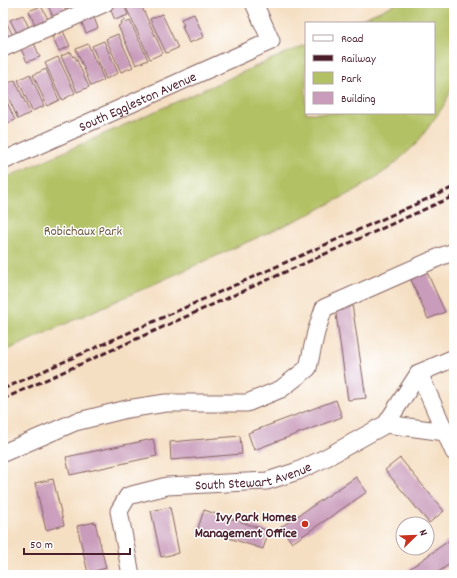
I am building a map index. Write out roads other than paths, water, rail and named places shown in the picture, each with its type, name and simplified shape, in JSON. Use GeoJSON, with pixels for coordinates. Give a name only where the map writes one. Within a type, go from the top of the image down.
{"type":"FeatureCollection","features":[{"type":"Feature","properties":{"kind":"street"},"geometry":{"type":"LineString","coordinates":[[3,48],[105,3]]}},
{"type":"Feature","properties":{"kind":"street","name":"South Eggleston Avenue"},"geometry":{"type":"LineString","coordinates":[[3,160],[271,41],[254,3]]}},
{"type":"Feature","properties":{"kind":"street"},"geometry":{"type":"LineString","coordinates":[[3,453],[75,422],[127,409],[166,403],[247,403],[281,389],[308,368],[316,332],[324,308],[454,252]]}},
{"type":"Feature","properties":{"kind":"street"},"geometry":{"type":"LineString","coordinates":[[454,358],[419,373],[454,452]]}},
{"type":"Feature","properties":{"kind":"street","name":"South Stewart Avenue"},"geometry":{"type":"LineString","coordinates":[[131,575],[118,511],[128,496],[167,486],[267,481],[298,471],[327,457],[386,424],[419,373]]}},
{"type":"Feature","properties":{"kind":"street"},"geometry":{"type":"LineString","coordinates":[[386,424],[445,432]]}},
{"type":"Feature","properties":{"kind":"railway"},"geometry":{"type":"LineString","coordinates":[[3,389],[454,187]]}},
{"type":"Feature","properties":{"kind":"railway"},"geometry":{"type":"LineString","coordinates":[[3,399],[454,196]]}},
{"type":"Feature","properties":{"kind":"place","name":"Ivy Park Homes Management Office"},"geometry":{"type":"Point","coordinates":[305,524]}},
{"type":"Feature","properties":{"kind":"park label","name":"Robichaux Park"},"geometry":{"type":"Point","coordinates":[83,230]}}]}
